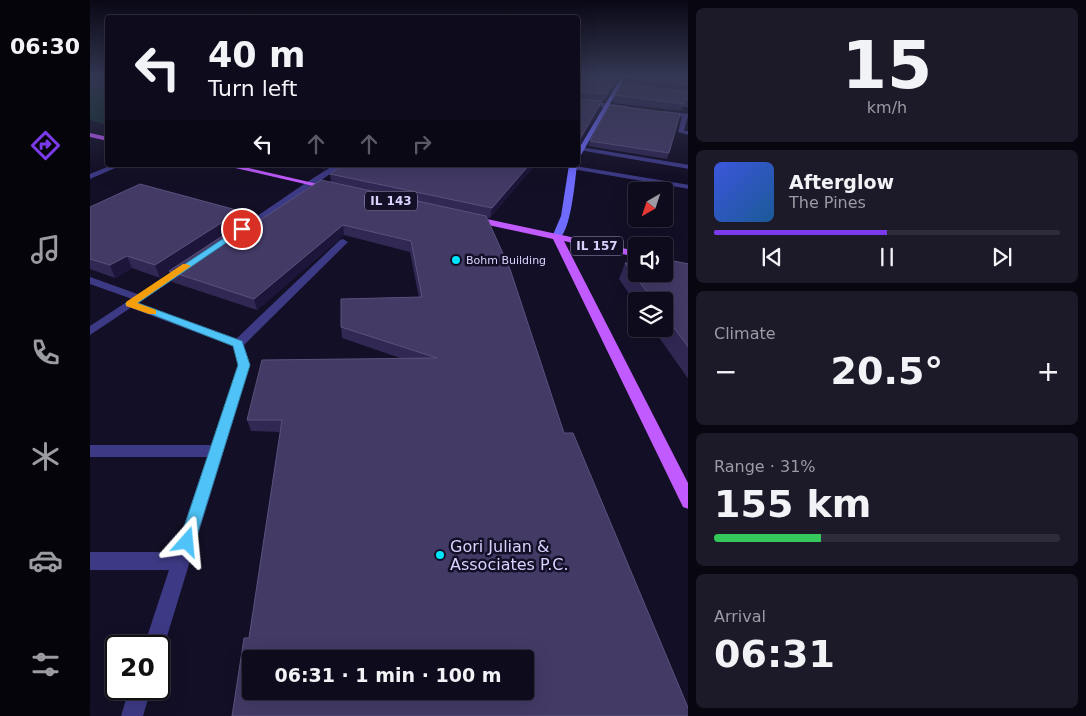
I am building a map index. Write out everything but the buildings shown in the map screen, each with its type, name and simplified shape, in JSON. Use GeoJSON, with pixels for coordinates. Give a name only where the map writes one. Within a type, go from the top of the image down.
{"type":"FeatureCollection","features":[{"type":"Feature","properties":{"kind":"main road"},"geometry":{"type":"LineString","coordinates":[[580,150],[603,109]]}},
{"type":"Feature","properties":{"kind":"main road"},"geometry":{"type":"LineString","coordinates":[[90,135],[105,138]]}},
{"type":"Feature","properties":{"kind":"main road"},"geometry":{"type":"LineString","coordinates":[[235,167],[340,190]]}},
{"type":"Feature","properties":{"kind":"main road"},"geometry":{"type":"LineString","coordinates":[[573,167],[565,216],[557,237],[688,502]]}},
{"type":"Feature","properties":{"kind":"main road"},"geometry":{"type":"LineString","coordinates":[[466,217],[557,237]]}},
{"type":"Feature","properties":{"kind":"main road","name":"IL 157"},"geometry":{"type":"LineString","coordinates":[[557,237],[628,252]]}},
{"type":"Feature","properties":{"kind":"street"},"geometry":{"type":"LineString","coordinates":[[656,112],[687,116],[681,132],[688,132]]}},
{"type":"Feature","properties":{"kind":"street"},"geometry":{"type":"LineString","coordinates":[[580,152],[688,166]]}},
{"type":"Feature","properties":{"kind":"street"},"geometry":{"type":"LineString","coordinates":[[90,177],[113,167]]}},
{"type":"Feature","properties":{"kind":"street"},"geometry":{"type":"LineString","coordinates":[[236,233],[336,167]]}},
{"type":"Feature","properties":{"kind":"street"},"geometry":{"type":"LineString","coordinates":[[578,167],[688,187]]}},
{"type":"Feature","properties":{"kind":"street"},"geometry":{"type":"LineString","coordinates":[[238,344],[343,242]]}},
{"type":"Feature","properties":{"kind":"street"},"geometry":{"type":"LineString","coordinates":[[90,332],[188,265]]}},
{"type":"Feature","properties":{"kind":"street"},"geometry":{"type":"LineString","coordinates":[[90,280],[238,344]]}},
{"type":"Feature","properties":{"kind":"street"},"geometry":{"type":"LineString","coordinates":[[158,635],[244,365],[238,344]]}},
{"type":"Feature","properties":{"kind":"street"},"geometry":{"type":"LineString","coordinates":[[90,451],[217,451]]}},
{"type":"Feature","properties":{"kind":"street"},"geometry":{"type":"LineString","coordinates":[[90,561],[182,561]]}},
{"type":"Feature","properties":{"kind":"street"},"geometry":{"type":"LineString","coordinates":[[132,716],[137,700]]}},
{"type":"Feature","properties":{"kind":"green space"},"geometry":{"type":"Polygon","coordinates":[[[90,109],[105,109],[105,124],[90,120],[90,109]]]}},
{"type":"Feature","properties":{"kind":"slow traffic"},"geometry":{"type":"LineString","coordinates":[[152,312],[130,304],[186,266]]}},
{"type":"Feature","properties":{"kind":"place","name":"Bohm Building"},"geometry":{"type":"Point","coordinates":[456,260]}},
{"type":"Feature","properties":{"kind":"place","name":"Gori Julian & Associates P.C."},"geometry":{"type":"Point","coordinates":[440,555]}},
{"type":"Feature","properties":{"kind":"route"},"geometry":{"type":"LineString","coordinates":[[187,542],[244,365],[238,344],[130,304],[242,229]]}}]}
